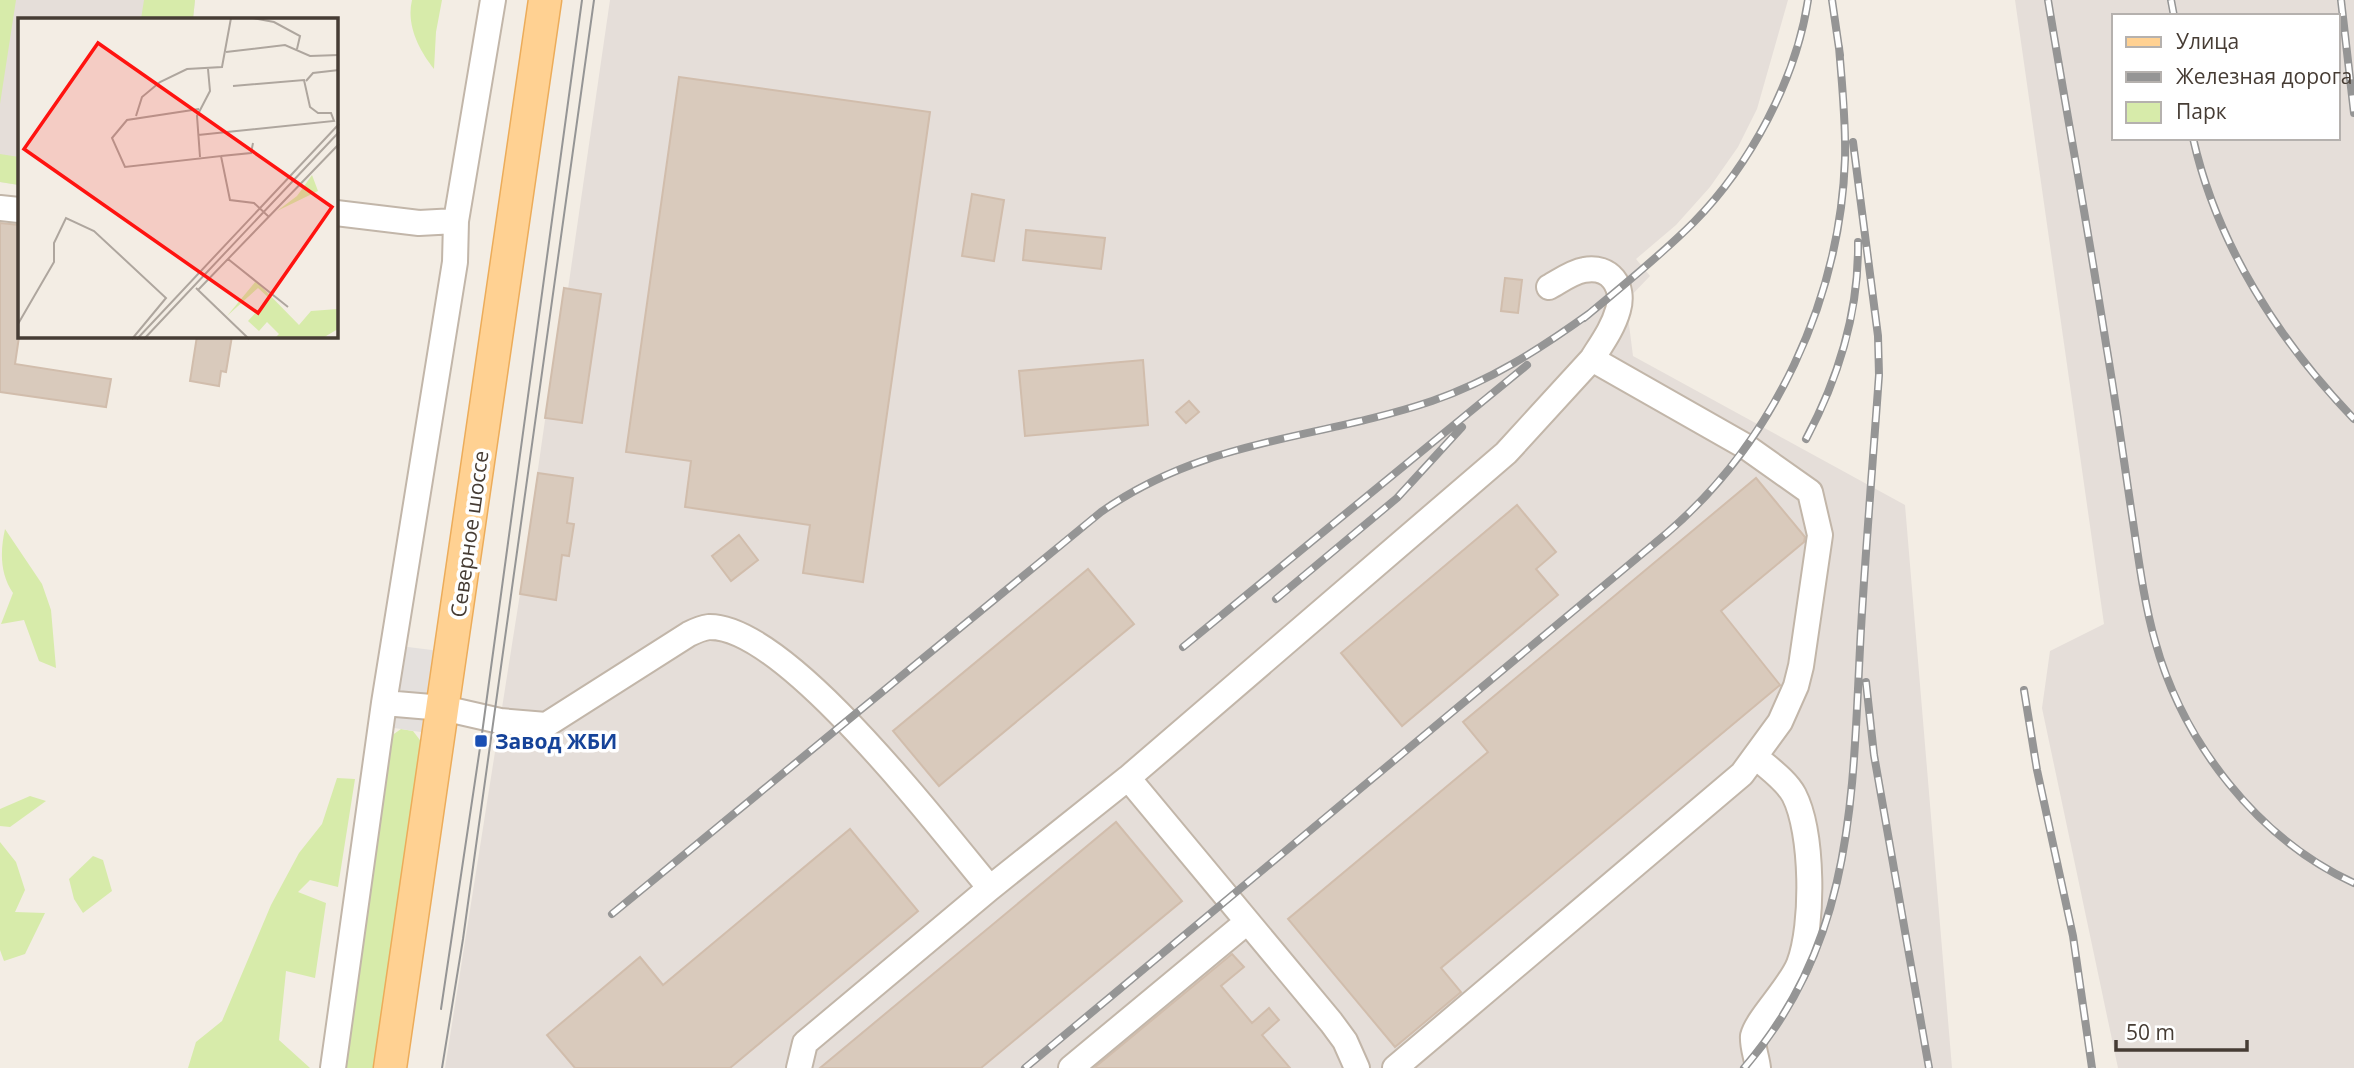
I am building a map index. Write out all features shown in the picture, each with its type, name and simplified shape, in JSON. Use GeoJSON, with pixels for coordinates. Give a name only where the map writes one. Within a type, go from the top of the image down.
{"type":"FeatureCollection","features":[{"type":"Feature","properties":{"kind":"main road","name":"Северное шоссе"},"geometry":{"type":"LineString","coordinates":[[390,1068],[545,0]]}},
{"type":"Feature","properties":{"kind":"lane"},"geometry":{"type":"LineString","coordinates":[[333,1068],[384,703],[455,262],[457,221],[493,0]]}},
{"type":"Feature","properties":{"kind":"lane"},"geometry":{"type":"LineString","coordinates":[[0,208],[18,211]]}},
{"type":"Feature","properties":{"kind":"lane"},"geometry":{"type":"LineString","coordinates":[[338,213],[408,222],[457,221]]}},
{"type":"Feature","properties":{"kind":"lane"},"geometry":{"type":"LineString","coordinates":[[799,1068],[806,1043],[990,888],[1128,778],[1506,453],[1592,359],[1608,335],[1618,311],[1619,289],[1615,280],[1604,271],[1584,270],[1549,286]]}},
{"type":"Feature","properties":{"kind":"lane"},"geometry":{"type":"LineString","coordinates":[[1395,1068],[1721,794],[1756,757],[1789,705],[1801,666],[1821,535],[1815,502],[1803,484],[1745,446],[1592,359]]}},
{"type":"Feature","properties":{"kind":"lane"},"geometry":{"type":"LineString","coordinates":[[384,703],[443,708],[500,721],[546,725],[563,717],[689,634],[710,627],[722,629],[782,663],[830,702],[990,888]]}},
{"type":"Feature","properties":{"kind":"lane"},"geometry":{"type":"LineString","coordinates":[[1756,757],[1787,786],[1798,806],[1806,847],[1809,912],[1799,964],[1778,1001],[1755,1031],[1753,1040],[1758,1068]]}},
{"type":"Feature","properties":{"kind":"lane"},"geometry":{"type":"LineString","coordinates":[[1128,778],[1331,1022],[1345,1041],[1357,1068]]}},
{"type":"Feature","properties":{"kind":"lane"},"geometry":{"type":"LineString","coordinates":[[1071,1068],[1247,922]]}},
{"type":"Feature","properties":{"kind":"shaded area"},"geometry":{"type":"Polygon","coordinates":[[[0,0],[195,0],[193,18],[18,18],[18,185],[0,182],[0,0]]]}},
{"type":"Feature","properties":{"kind":"shaded area"},"geometry":{"type":"Polygon","coordinates":[[[610,0],[1788,0],[1757,109],[1738,147],[1710,187],[1676,225],[1636,259],[1650,276],[1626,301],[1633,356],[1905,505],[1952,1068],[445,1068],[520,594],[564,288],[568,289],[610,0]]]}},
{"type":"Feature","properties":{"kind":"shaded area"},"geometry":{"type":"Polygon","coordinates":[[[2015,0],[2354,0],[2354,1068],[2118,1068],[2042,708],[2050,651],[2104,624],[2015,0]]]}},
{"type":"Feature","properties":{"kind":"shaded area"},"geometry":{"type":"Polygon","coordinates":[[[400,646],[440,651],[427,733],[388,727],[400,646]]]}},
{"type":"Feature","properties":{"kind":"green space"},"geometry":{"type":"Polygon","coordinates":[[[0,0],[16,0],[0,104],[0,0]]]}},
{"type":"Feature","properties":{"kind":"green space"},"geometry":{"type":"Polygon","coordinates":[[[144,0],[195,0],[193,18],[141,18],[144,0]]]}},
{"type":"Feature","properties":{"kind":"green space"},"geometry":{"type":"Polygon","coordinates":[[[412,0],[442,0],[436,32],[434,69],[423,54],[412,28],[412,0]]]}},
{"type":"Feature","properties":{"kind":"green space"},"geometry":{"type":"Polygon","coordinates":[[[0,154],[18,157],[18,185],[0,182],[0,154]]]}},
{"type":"Feature","properties":{"kind":"green space"},"geometry":{"type":"Polygon","coordinates":[[[5,529],[42,584],[51,610],[56,668],[39,661],[24,620],[1,624],[13,593],[2,562],[5,529]]]}},
{"type":"Feature","properties":{"kind":"green space"},"geometry":{"type":"Polygon","coordinates":[[[401,729],[413,731],[426,748],[380,1068],[341,1068],[391,736],[401,729]]]}},
{"type":"Feature","properties":{"kind":"green space"},"geometry":{"type":"Polygon","coordinates":[[[337,778],[355,779],[338,887],[310,880],[298,892],[326,903],[315,978],[286,971],[279,1040],[310,1068],[188,1068],[196,1042],[222,1021],[271,905],[299,853],[322,824],[337,778]]]}},
{"type":"Feature","properties":{"kind":"green space"},"geometry":{"type":"Polygon","coordinates":[[[30,796],[46,801],[10,827],[0,826],[0,809],[30,796]]]}},
{"type":"Feature","properties":{"kind":"green space"},"geometry":{"type":"Polygon","coordinates":[[[0,842],[16,862],[25,890],[15,912],[45,913],[25,954],[4,961],[0,950],[0,842]]]}},
{"type":"Feature","properties":{"kind":"green space"},"geometry":{"type":"Polygon","coordinates":[[[93,856],[103,860],[112,891],[83,913],[74,899],[69,879],[93,856]]]}},
{"type":"Feature","properties":{"kind":"building"},"geometry":{"type":"Polygon","coordinates":[[[679,77],[930,112],[863,582],[803,573],[810,525],[685,507],[691,461],[626,452],[679,77]]]}},
{"type":"Feature","properties":{"kind":"building"},"geometry":{"type":"Polygon","coordinates":[[[972,194],[1004,200],[994,261],[962,256],[972,194]]]}},
{"type":"Feature","properties":{"kind":"building"},"geometry":{"type":"Polygon","coordinates":[[[0,223],[18,225],[19,338],[15,364],[111,379],[106,407],[0,392],[0,223]]]}},
{"type":"Feature","properties":{"kind":"building"},"geometry":{"type":"Polygon","coordinates":[[[1026,230],[1105,238],[1101,269],[1023,260],[1026,230]]]}},
{"type":"Feature","properties":{"kind":"building"},"geometry":{"type":"Polygon","coordinates":[[[1505,278],[1522,280],[1518,313],[1501,311],[1505,278]]]}},
{"type":"Feature","properties":{"kind":"building"},"geometry":{"type":"Polygon","coordinates":[[[564,288],[601,294],[582,423],[545,418],[564,288]]]}},
{"type":"Feature","properties":{"kind":"building"},"geometry":{"type":"Polygon","coordinates":[[[197,338],[232,338],[226,372],[221,371],[219,386],[190,381],[197,338]]]}},
{"type":"Feature","properties":{"kind":"building"},"geometry":{"type":"Polygon","coordinates":[[[1143,360],[1148,425],[1025,436],[1019,371],[1143,360]]]}},
{"type":"Feature","properties":{"kind":"building"},"geometry":{"type":"Polygon","coordinates":[[[1189,401],[1199,412],[1186,423],[1176,412],[1189,401]]]}},
{"type":"Feature","properties":{"kind":"building"},"geometry":{"type":"Polygon","coordinates":[[[538,473],[573,478],[567,523],[574,524],[569,556],[562,555],[556,600],[520,594],[538,473]]]}},
{"type":"Feature","properties":{"kind":"building"},"geometry":{"type":"Polygon","coordinates":[[[1756,478],[1805,537],[1804,542],[1721,611],[1780,685],[1441,968],[1461,992],[1395,1047],[1288,919],[1488,752],[1463,722],[1756,478]]]}},
{"type":"Feature","properties":{"kind":"building"},"geometry":{"type":"Polygon","coordinates":[[[1517,505],[1556,552],[1536,569],[1558,595],[1402,726],[1341,653],[1517,505]]]}},
{"type":"Feature","properties":{"kind":"building"},"geometry":{"type":"Polygon","coordinates":[[[739,535],[758,560],[731,581],[712,556],[739,535]]]}},
{"type":"Feature","properties":{"kind":"building"},"geometry":{"type":"Polygon","coordinates":[[[1088,569],[1134,624],[939,786],[893,731],[1088,569]]]}},
{"type":"Feature","properties":{"kind":"building"},"geometry":{"type":"Polygon","coordinates":[[[1116,822],[1182,901],[981,1068],[820,1068],[1116,822]]]}},
{"type":"Feature","properties":{"kind":"building"},"geometry":{"type":"Polygon","coordinates":[[[850,829],[918,911],[730,1068],[575,1068],[547,1035],[640,957],[663,985],[850,829]]]}},
{"type":"Feature","properties":{"kind":"building"},"geometry":{"type":"Polygon","coordinates":[[[1232,954],[1244,967],[1221,986],[1252,1023],[1269,1008],[1279,1020],[1262,1035],[1290,1068],[1094,1068],[1232,954]]]}},
{"type":"Feature","properties":{"kind":"tram line"},"geometry":{"type":"LineString","coordinates":[[441,1009],[481,741],[582,0]]}},
{"type":"Feature","properties":{"kind":"tram line"},"geometry":{"type":"LineString","coordinates":[[442,1068],[463,939],[594,0]]}},
{"type":"Feature","properties":{"kind":"railway"},"geometry":{"type":"LineString","coordinates":[[1584,318],[1681,235],[1734,175],[1768,120],[1781,90],[1793,60],[1808,0]]}},
{"type":"Feature","properties":{"kind":"railway"},"geometry":{"type":"LineString","coordinates":[[1832,0],[1840,55]]}},
{"type":"Feature","properties":{"kind":"railway"},"geometry":{"type":"LineString","coordinates":[[2048,0],[2117,410],[2142,582],[2155,641],[2168,679],[2184,716],[2205,751],[2229,784],[2256,814],[2286,841],[2319,864],[2354,883]]}},
{"type":"Feature","properties":{"kind":"railway"},"geometry":{"type":"LineString","coordinates":[[2171,0],[2174,14]]}},
{"type":"Feature","properties":{"kind":"railway"},"geometry":{"type":"LineString","coordinates":[[2341,0],[2354,113]]}},
{"type":"Feature","properties":{"kind":"railway"},"geometry":{"type":"LineString","coordinates":[[1025,1068],[1667,533],[1705,496],[1739,456],[1769,411],[1794,364],[1815,315],[1830,264],[1840,212],[1845,159],[1839,47]]}},
{"type":"Feature","properties":{"kind":"railway"},"geometry":{"type":"LineString","coordinates":[[2194,140],[2218,216],[2254,289],[2301,357],[2354,419]]}},
{"type":"Feature","properties":{"kind":"railway"},"geometry":{"type":"LineString","coordinates":[[1744,1068],[1781,1018],[1809,967],[1828,914],[1842,860],[1850,805],[1879,375],[1878,336],[1853,142]]}},
{"type":"Feature","properties":{"kind":"railway"},"geometry":{"type":"LineString","coordinates":[[1806,439],[1828,392],[1845,344],[1855,294],[1858,242]]}},
{"type":"Feature","properties":{"kind":"railway"},"geometry":{"type":"LineString","coordinates":[[612,914],[1101,512],[1141,488],[1181,469],[1221,455],[1389,414],[1453,393],[1514,363],[1590,313]]}},
{"type":"Feature","properties":{"kind":"railway"},"geometry":{"type":"LineString","coordinates":[[1183,647],[1527,365]]}},
{"type":"Feature","properties":{"kind":"railway"},"geometry":{"type":"LineString","coordinates":[[1276,599],[1397,498],[1462,427]]}},
{"type":"Feature","properties":{"kind":"railway"},"geometry":{"type":"LineString","coordinates":[[1866,682],[1874,755],[1929,1068]]}},
{"type":"Feature","properties":{"kind":"railway"},"geometry":{"type":"LineString","coordinates":[[2024,690],[2037,770],[2073,936],[2092,1068]]}},
{"type":"Feature","properties":{"kind":"place","name":"Завод ЖБИ"},"geometry":{"type":"Point","coordinates":[481,741]}}]}
